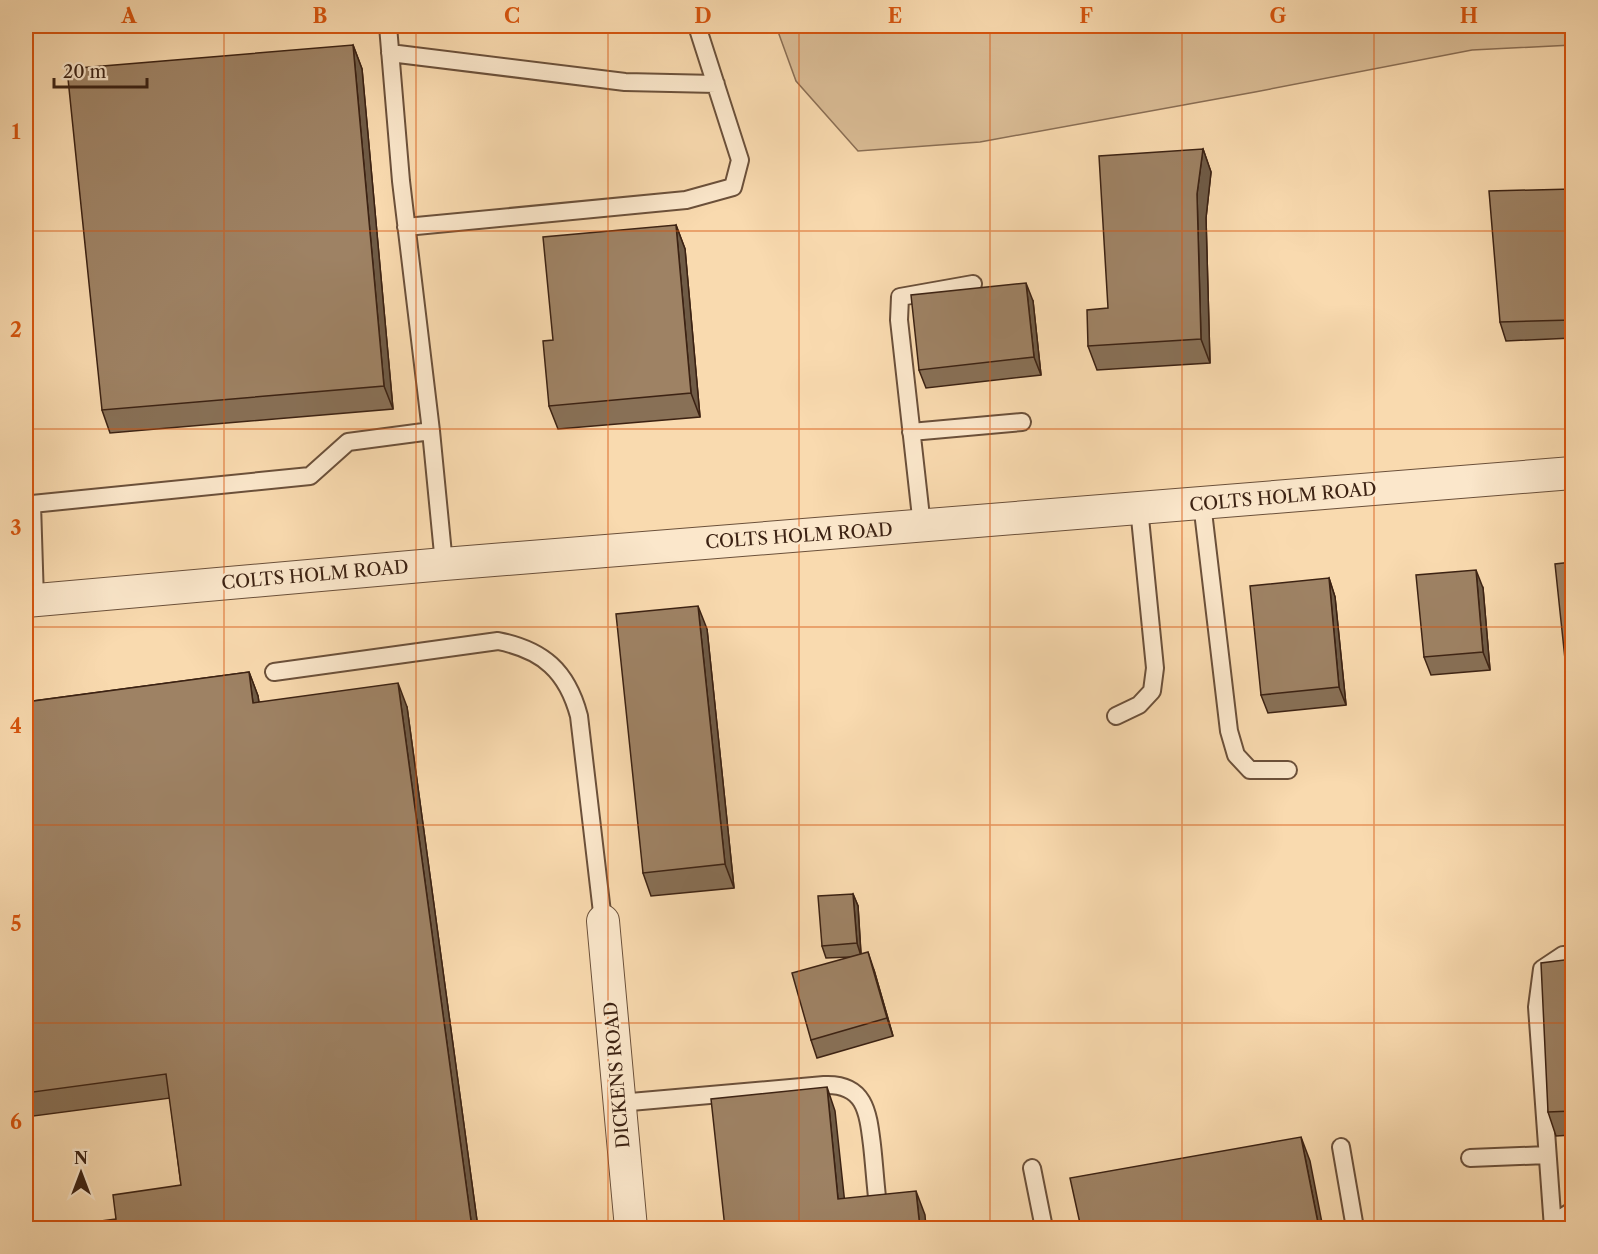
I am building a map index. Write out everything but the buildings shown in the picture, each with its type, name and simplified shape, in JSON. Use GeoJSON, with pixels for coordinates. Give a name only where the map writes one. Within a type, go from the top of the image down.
{"type":"FeatureCollection","features":[{"type":"Feature","properties":{"kind":"street","name":"COLTS HOLM ROAD"},"geometry":{"type":"LineString","coordinates":[[30,601],[444,564],[1572,473]]}},
{"type":"Feature","properties":{"kind":"street","name":"DICKENS ROAD"},"geometry":{"type":"LineString","coordinates":[[603,921],[631,1228]]}},
{"type":"Feature","properties":{"kind":"lane"},"geometry":{"type":"LineString","coordinates":[[388,26],[406,227],[431,431],[444,564]]}},
{"type":"Feature","properties":{"kind":"lane"},"geometry":{"type":"LineString","coordinates":[[406,227],[686,200],[733,187],[740,160],[698,26]]}},
{"type":"Feature","properties":{"kind":"lane"},"geometry":{"type":"LineString","coordinates":[[390,53],[625,82],[716,84]]}},
{"type":"Feature","properties":{"kind":"lane"},"geometry":{"type":"LineString","coordinates":[[922,526],[899,320],[900,297],[973,284]]}},
{"type":"Feature","properties":{"kind":"lane"},"geometry":{"type":"LineString","coordinates":[[911,432],[1022,422]]}},
{"type":"Feature","properties":{"kind":"lane"},"geometry":{"type":"LineString","coordinates":[[30,601],[32,504],[310,476],[348,442],[431,431]]}},
{"type":"Feature","properties":{"kind":"lane"},"geometry":{"type":"LineString","coordinates":[[1202,503],[1229,730],[1236,755],[1250,770],[1288,770]]}},
{"type":"Feature","properties":{"kind":"lane"},"geometry":{"type":"LineString","coordinates":[[1116,716],[1139,705],[1152,691],[1155,668],[1139,508]]}},
{"type":"Feature","properties":{"kind":"lane"},"geometry":{"type":"LineString","coordinates":[[274,672],[498,641],[525,649],[549,663],[569,687],[579,716],[603,921]]}},
{"type":"Feature","properties":{"kind":"lane"},"geometry":{"type":"LineString","coordinates":[[1552,1226],[1537,1007],[1542,969],[1563,955],[1572,955]]}},
{"type":"Feature","properties":{"kind":"lane"},"geometry":{"type":"LineString","coordinates":[[619,1103],[834,1084],[845,1087],[854,1092],[866,1108],[877,1197]]}},
{"type":"Feature","properties":{"kind":"lane"},"geometry":{"type":"LineString","coordinates":[[1341,1147],[1355,1228]]}},
{"type":"Feature","properties":{"kind":"lane"},"geometry":{"type":"LineString","coordinates":[[1470,1158],[1547,1155]]}},
{"type":"Feature","properties":{"kind":"lane"},"geometry":{"type":"LineString","coordinates":[[1032,1168],[1044,1228]]}},
{"type":"Feature","properties":{"kind":"lane"},"geometry":{"type":"LineString","coordinates":[[1552,1226],[1572,1211]]}},
{"type":"Feature","properties":{"kind":"shaded area"},"geometry":{"type":"Polygon","coordinates":[[[776,26],[1572,26],[1572,45],[1472,50],[980,142],[858,151],[796,81],[776,26]]]}}]}
